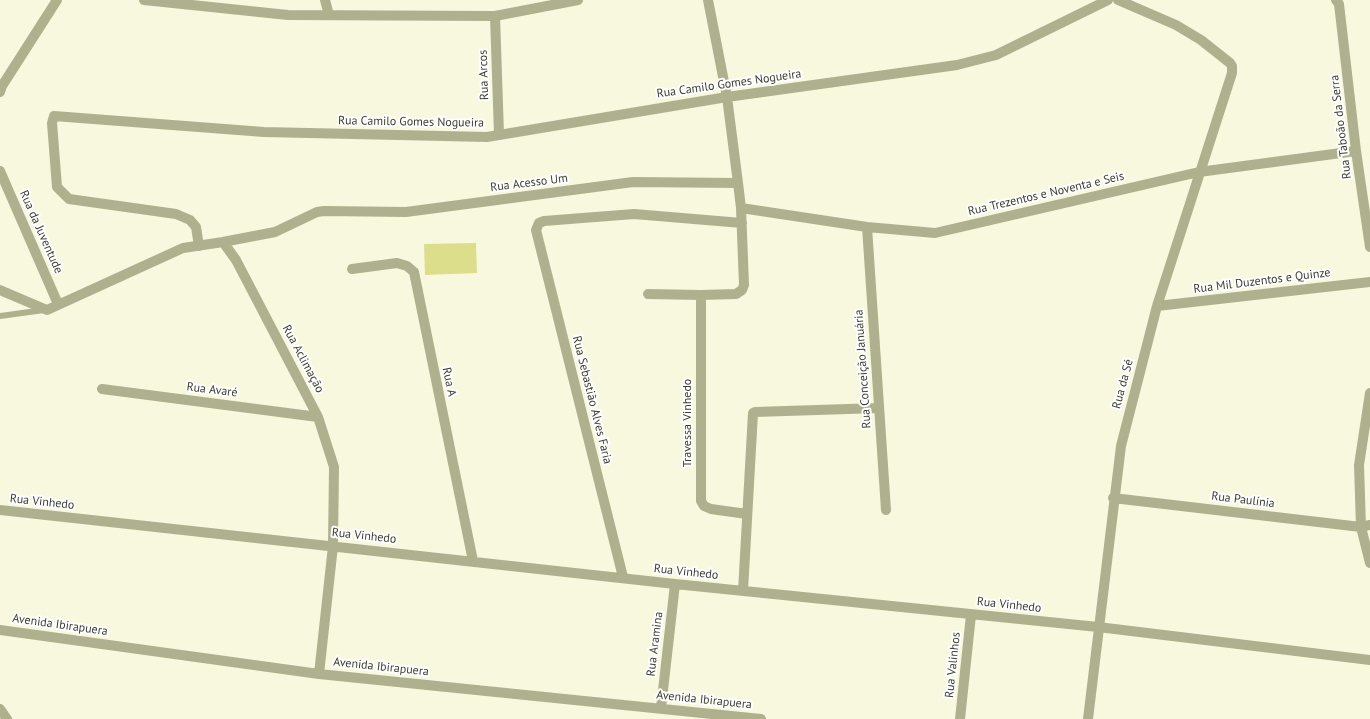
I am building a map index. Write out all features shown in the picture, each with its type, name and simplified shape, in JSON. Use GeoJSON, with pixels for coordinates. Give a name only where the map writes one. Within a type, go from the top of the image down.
{"type":"FeatureCollection","features":[{"type":"Feature","properties":{"kind":"street"},"geometry":{"type":"LineString","coordinates":[[0,92],[2,86],[57,0]]}},
{"type":"Feature","properties":{"kind":"street"},"geometry":{"type":"LineString","coordinates":[[144,0],[288,15],[495,16],[578,0]]}},
{"type":"Feature","properties":{"kind":"street"},"geometry":{"type":"LineString","coordinates":[[325,0],[329,15]]}},
{"type":"Feature","properties":{"kind":"street"},"geometry":{"type":"LineString","coordinates":[[648,294],[736,294],[742,290],[744,285],[742,223],[738,183],[727,97],[708,0]]}},
{"type":"Feature","properties":{"kind":"street","name":"Rua Camilo Gomes Nogueira"},"geometry":{"type":"LineString","coordinates":[[199,246],[196,227],[190,220],[176,214],[69,199],[57,188],[52,123],[54,116],[264,132],[487,137],[727,97],[957,65],[996,55],[1108,0]]}},
{"type":"Feature","properties":{"kind":"street","name":"Rua da Sé"},"geometry":{"type":"LineString","coordinates":[[1088,719],[1120,446],[1157,306],[1232,73],[1232,66],[1201,40],[1176,25],[1118,0]]}},
{"type":"Feature","properties":{"kind":"street","name":"Rua Taboão da Serra"},"geometry":{"type":"LineString","coordinates":[[1338,2],[1356,151],[1370,247]]}},
{"type":"Feature","properties":{"kind":"street","name":"Rua Arcos"},"geometry":{"type":"LineString","coordinates":[[495,16],[499,134]]}},
{"type":"Feature","properties":{"kind":"street","name":"Rua Trezentos e Noventa e Seis"},"geometry":{"type":"LineString","coordinates":[[741,208],[867,227],[935,233],[1199,172],[1356,151]]}},
{"type":"Feature","properties":{"kind":"street","name":"Rua da Juventude"},"geometry":{"type":"LineString","coordinates":[[0,171],[58,304]]}},
{"type":"Feature","properties":{"kind":"street","name":"Rua Acesso Um"},"geometry":{"type":"LineString","coordinates":[[223,242],[275,232],[317,212],[324,211],[406,212],[633,182],[738,183]]}},
{"type":"Feature","properties":{"kind":"street","name":"Rua Sebastião Alves Faria"},"geometry":{"type":"LineString","coordinates":[[623,577],[536,230],[539,223],[544,221],[634,214],[742,223]]}},
{"type":"Feature","properties":{"kind":"street","name":"Rua Conceição Januária"},"geometry":{"type":"LineString","coordinates":[[867,227],[886,510]]}},
{"type":"Feature","properties":{"kind":"street"},"geometry":{"type":"LineString","coordinates":[[0,290],[47,310],[183,248],[223,242]]}},
{"type":"Feature","properties":{"kind":"street","name":"Rua Aclimação"},"geometry":{"type":"LineString","coordinates":[[223,242],[236,260],[318,417],[334,467],[333,546],[319,674]]}},
{"type":"Feature","properties":{"kind":"street","name":"Rua A"},"geometry":{"type":"LineString","coordinates":[[352,269],[397,263],[407,266],[414,272],[472,561]]}},
{"type":"Feature","properties":{"kind":"street","name":"Rua Mil Duzentos e Quinze"},"geometry":{"type":"LineString","coordinates":[[1157,306],[1370,282]]}},
{"type":"Feature","properties":{"kind":"street","name":"Travessa Vinhedo"},"geometry":{"type":"LineString","coordinates":[[701,295],[701,501],[704,506],[711,509],[747,514]]}},
{"type":"Feature","properties":{"kind":"street","name":"Rua Avaré"},"geometry":{"type":"LineString","coordinates":[[102,389],[318,417]]}},
{"type":"Feature","properties":{"kind":"street"},"geometry":{"type":"LineString","coordinates":[[1370,393],[1359,465],[1370,564]]}},
{"type":"Feature","properties":{"kind":"street"},"geometry":{"type":"LineString","coordinates":[[742,590],[751,415],[755,412],[879,408]]}},
{"type":"Feature","properties":{"kind":"street","name":"Rua Paulínia"},"geometry":{"type":"LineString","coordinates":[[1113,498],[1366,526]]}},
{"type":"Feature","properties":{"kind":"street","name":"Rua Vinhedo"},"geometry":{"type":"LineString","coordinates":[[0,510],[623,577],[675,584],[1098,627],[1370,660]]}},
{"type":"Feature","properties":{"kind":"street","name":"Rua Aramina"},"geometry":{"type":"LineString","coordinates":[[661,708],[675,584]]}},
{"type":"Feature","properties":{"kind":"street","name":"Rua Valinhos"},"geometry":{"type":"LineString","coordinates":[[960,719],[971,615]]}},
{"type":"Feature","properties":{"kind":"street","name":"Avenida Ibirapuera"},"geometry":{"type":"LineString","coordinates":[[0,630],[319,674],[761,719]]}},
{"type":"Feature","properties":{"kind":"street"},"geometry":{"type":"LineString","coordinates":[[0,709],[7,719]]}},
{"type":"Feature","properties":{"kind":"lane"},"geometry":{"type":"LineString","coordinates":[[0,316],[47,310]]}},
{"type":"Feature","properties":{"kind":"green space"},"geometry":{"type":"Polygon","coordinates":[[[476,243],[477,273],[425,275],[424,244],[476,243]]]}}]}
